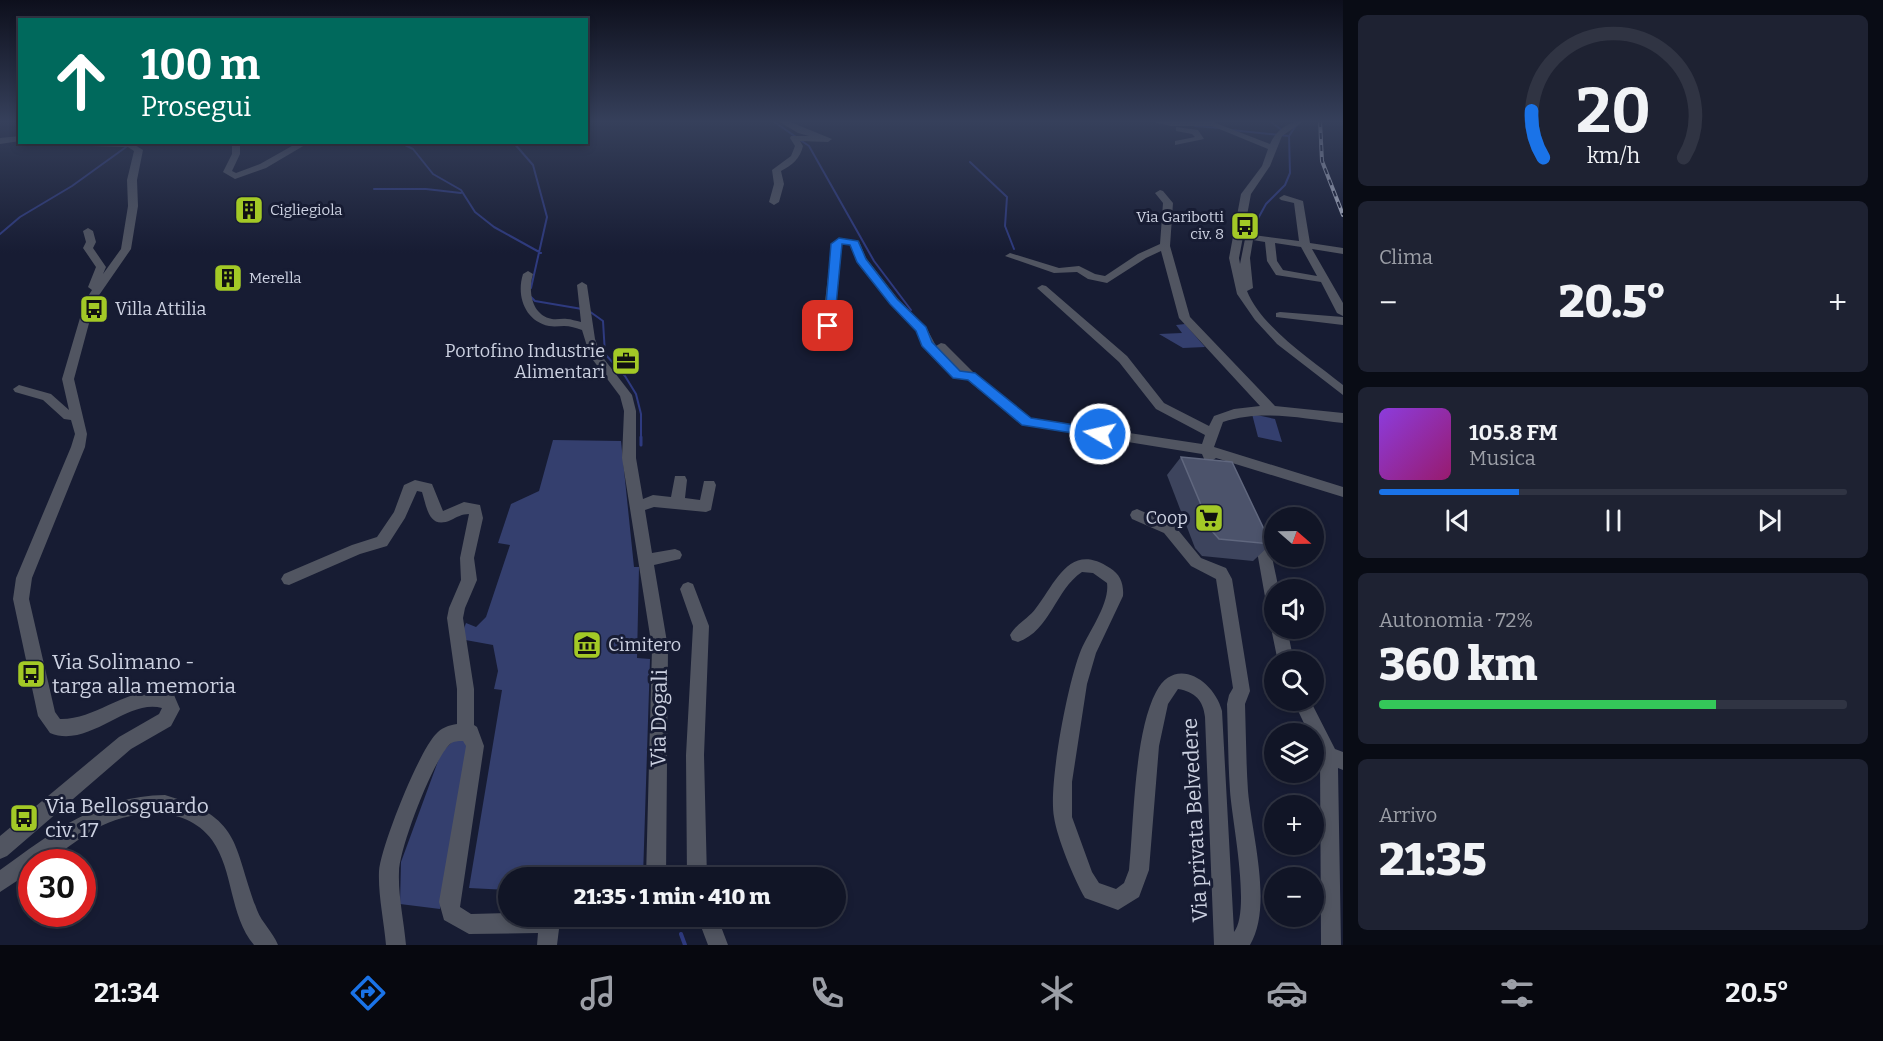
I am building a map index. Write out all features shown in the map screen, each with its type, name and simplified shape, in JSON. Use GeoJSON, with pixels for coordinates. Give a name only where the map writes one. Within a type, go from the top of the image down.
{"type":"FeatureCollection","features":[{"type":"Feature","properties":{"kind":"street"},"geometry":{"type":"LineString","coordinates":[[0,849],[125,743],[165,720],[171,709],[168,701],[153,698],[81,725],[56,727],[47,716],[21,589],[78,447],[81,434],[68,379],[86,312],[98,289],[126,249],[133,206],[132,180],[135,165]]}},
{"type":"Feature","properties":{"kind":"street"},"geometry":{"type":"LineString","coordinates":[[230,165],[227,172],[235,176],[265,165]]}},
{"type":"Feature","properties":{"kind":"street"},"geometry":{"type":"LineString","coordinates":[[774,202],[779,184],[776,170],[786,165]]}},
{"type":"Feature","properties":{"kind":"street"},"geometry":{"type":"LineString","coordinates":[[1265,165],[1246,194],[1234,258],[1242,294],[1259,318],[1281,341],[1340,387]]}},
{"type":"Feature","properties":{"kind":"street"},"geometry":{"type":"LineString","coordinates":[[1160,193],[1168,203],[1165,246],[1185,318],[1270,409]]}},
{"type":"Feature","properties":{"kind":"street"},"geometry":{"type":"LineString","coordinates":[[1284,198],[1298,201],[1305,245],[1343,313]]}},
{"type":"Feature","properties":{"kind":"street"},"geometry":{"type":"LineString","coordinates":[[88,231],[91,242],[88,248],[101,267],[92,285],[98,289]]}},
{"type":"Feature","properties":{"kind":"street"},"geometry":{"type":"LineString","coordinates":[[1259,318],[1248,291],[1245,258],[1250,236],[1343,251]]}},
{"type":"Feature","properties":{"kind":"street"},"geometry":{"type":"LineString","coordinates":[[1270,239],[1272,261],[1280,273],[1325,280]]}},
{"type":"Feature","properties":{"kind":"street"},"geometry":{"type":"LineString","coordinates":[[828,326],[837,244],[839,241],[855,243],[861,260],[894,301],[922,330],[927,344],[957,375],[970,376]]}},
{"type":"Feature","properties":{"kind":"street"},"geometry":{"type":"LineString","coordinates":[[1010,256],[1058,271],[1079,269],[1092,277],[1107,280],[1142,256],[1165,246]]}},
{"type":"Feature","properties":{"kind":"street"},"geometry":{"type":"LineString","coordinates":[[528,274],[524,284],[532,311],[551,323],[564,322],[588,327]]}},
{"type":"Feature","properties":{"kind":"street","name":"Via Dogali"},"geometry":{"type":"LineString","coordinates":[[582,285],[588,327],[596,356],[626,395],[630,411],[629,458],[660,648],[656,867]]}},
{"type":"Feature","properties":{"kind":"street"},"geometry":{"type":"LineString","coordinates":[[1042,288],[1123,359],[1160,406],[1212,433]]}},
{"type":"Feature","properties":{"kind":"street"},"geometry":{"type":"LineString","coordinates":[[1280,315],[1343,321]]}},
{"type":"Feature","properties":{"kind":"street"},"geometry":{"type":"LineString","coordinates":[[941,347],[970,376],[1027,422],[1206,450],[1343,492]]}},
{"type":"Feature","properties":{"kind":"street"},"geometry":{"type":"LineString","coordinates":[[19,389],[47,397],[68,416],[78,415]]}},
{"type":"Feature","properties":{"kind":"street"},"geometry":{"type":"LineString","coordinates":[[1206,450],[1218,419],[1230,414],[1270,409],[1343,418]]}},
{"type":"Feature","properties":{"kind":"street"},"geometry":{"type":"LineString","coordinates":[[1206,450],[1218,469]]}},
{"type":"Feature","properties":{"kind":"street"},"geometry":{"type":"LineString","coordinates":[[677,504],[680,480]]}},
{"type":"Feature","properties":{"kind":"street"},"geometry":{"type":"LineString","coordinates":[[289,579],[357,549],[382,542],[400,514],[409,489],[415,485],[427,488],[437,515],[441,518],[464,508],[475,509],[478,516],[468,548],[467,562],[471,572],[455,616],[466,680],[467,719],[464,732]]}},
{"type":"Feature","properties":{"kind":"street"},"geometry":{"type":"LineString","coordinates":[[636,508],[653,501],[706,506],[709,485]]}},
{"type":"Feature","properties":{"kind":"street"},"geometry":{"type":"LineString","coordinates":[[1137,515],[1169,529],[1196,562],[1221,573],[1224,579],[1241,673],[1242,691],[1237,695],[1236,704],[1239,792],[1251,896],[1251,912],[1246,932],[1238,943],[1233,945]]}},
{"type":"Feature","properties":{"kind":"street"},"geometry":{"type":"LineString","coordinates":[[1252,524],[1265,557],[1269,579]]}},
{"type":"Feature","properties":{"kind":"street"},"geometry":{"type":"LineString","coordinates":[[644,560],[675,555]]}},
{"type":"Feature","properties":{"kind":"street","name":"Via privata Belvedere"},"geometry":{"type":"LineString","coordinates":[[1018,635],[1032,625],[1047,607],[1067,572],[1079,566],[1092,566],[1111,577],[1116,587],[1115,596],[1088,653],[1079,684],[1063,782],[1063,817],[1084,877],[1092,891],[1107,898],[1118,900],[1132,890],[1139,870],[1154,731],[1158,706],[1166,689],[1175,681],[1183,681],[1199,688],[1209,697],[1213,711],[1218,771],[1224,945]]}},
{"type":"Feature","properties":{"kind":"street"},"geometry":{"type":"LineString","coordinates":[[688,589],[701,626],[695,755],[697,867]]}},
{"type":"Feature","properties":{"kind":"street"},"geometry":{"type":"LineString","coordinates":[[1308,711],[1336,758],[1336,922],[1331,945]]}},
{"type":"Feature","properties":{"kind":"street"},"geometry":{"type":"LineString","coordinates":[[396,945],[389,872],[391,858],[426,767],[442,739],[458,731],[471,733],[475,746],[448,902],[452,913],[469,924],[498,923]]}},
{"type":"Feature","properties":{"kind":"street"},"geometry":{"type":"LineString","coordinates":[[0,882],[78,828],[100,817],[123,809],[153,804],[179,807],[202,817],[218,831],[228,848],[251,924],[268,945]]}},
{"type":"Feature","properties":{"kind":"street"},"geometry":{"type":"LineString","coordinates":[[547,945],[554,927]]}},
{"type":"Feature","properties":{"kind":"street"},"geometry":{"type":"LineString","coordinates":[[711,927],[718,945]]}},
{"type":"Feature","properties":{"kind":"shaded area"},"geometry":{"type":"Polygon","coordinates":[[[1185,324],[1205,347],[1183,348],[1159,334],[1182,333],[1176,325],[1185,324]]]}},
{"type":"Feature","properties":{"kind":"shaded area"},"geometry":{"type":"Polygon","coordinates":[[[1252,414],[1275,419],[1282,442],[1258,437],[1252,414]]]}},
{"type":"Feature","properties":{"kind":"shaded area"},"geometry":{"type":"Polygon","coordinates":[[[553,440],[621,441],[634,567],[639,567],[637,658],[650,659],[643,867],[498,867],[498,889],[469,888],[502,690],[494,689],[498,671],[493,645],[460,639],[466,623],[476,627],[486,617],[510,545],[498,543],[511,504],[539,491],[553,440]]]}},
{"type":"Feature","properties":{"kind":"shaded area"},"geometry":{"type":"Polygon","coordinates":[[[454,740],[464,740],[469,753],[440,909],[400,904],[401,862],[441,753],[454,740]]]}},
{"type":"Feature","properties":{"kind":"building"},"geometry":{"type":"Polygon","coordinates":[[[1181,457],[1232,462],[1264,529],[1264,543],[1219,539],[1212,531],[1181,457]]]}},
{"type":"Feature","properties":{"kind":"waterway"},"geometry":{"type":"LineString","coordinates":[[0,234],[20,217],[72,186],[101,165]]}},
{"type":"Feature","properties":{"kind":"waterway"},"geometry":{"type":"LineString","coordinates":[[426,165],[433,174],[461,190],[475,212],[494,227],[539,252]]}},
{"type":"Feature","properties":{"kind":"waterway"},"geometry":{"type":"LineString","coordinates":[[533,165],[547,217],[539,252]]}},
{"type":"Feature","properties":{"kind":"waterway"},"geometry":{"type":"LineString","coordinates":[[820,165],[874,261],[911,310]]}},
{"type":"Feature","properties":{"kind":"waterway"},"geometry":{"type":"LineString","coordinates":[[973,165],[1007,197],[1005,226],[1014,249]]}},
{"type":"Feature","properties":{"kind":"waterway"},"geometry":{"type":"LineString","coordinates":[[1250,233],[1266,204],[1285,185],[1290,173],[1290,165]]}},
{"type":"Feature","properties":{"kind":"waterway"},"geometry":{"type":"LineString","coordinates":[[374,189],[426,189],[461,193]]}},
{"type":"Feature","properties":{"kind":"waterway"},"geometry":{"type":"LineString","coordinates":[[531,288],[539,252]]}},
{"type":"Feature","properties":{"kind":"waterway"},"geometry":{"type":"LineString","coordinates":[[531,297],[535,301],[582,309]]}},
{"type":"Feature","properties":{"kind":"waterway"},"geometry":{"type":"LineString","coordinates":[[589,311],[603,321],[605,354],[625,376],[636,394],[641,414],[641,445]]}},
{"type":"Feature","properties":{"kind":"waterway"},"geometry":{"type":"LineString","coordinates":[[681,934],[685,945]]}},
{"type":"Feature","properties":{"kind":"railway"},"geometry":{"type":"LineString","coordinates":[[1324,165],[1343,215]]}},
{"type":"Feature","properties":{"kind":"place","name":"Cigliegiola"},"geometry":{"type":"Point","coordinates":[249,210]}},
{"type":"Feature","properties":{"kind":"place","name":"Via Garibotti civ. 8"},"geometry":{"type":"Point","coordinates":[1245,226]}},
{"type":"Feature","properties":{"kind":"place","name":"Merella"},"geometry":{"type":"Point","coordinates":[228,278]}},
{"type":"Feature","properties":{"kind":"place","name":"Villa Attilia"},"geometry":{"type":"Point","coordinates":[94,309]}},
{"type":"Feature","properties":{"kind":"place","name":"Portofino Industrie Alimentari"},"geometry":{"type":"Point","coordinates":[626,361]}},
{"type":"Feature","properties":{"kind":"place","name":"Coop"},"geometry":{"type":"Point","coordinates":[1209,518]}},
{"type":"Feature","properties":{"kind":"place","name":"Cimitero"},"geometry":{"type":"Point","coordinates":[587,645]}},
{"type":"Feature","properties":{"kind":"place","name":"Via Solimano - targa alla memoria"},"geometry":{"type":"Point","coordinates":[31,674]}},
{"type":"Feature","properties":{"kind":"place","name":"Via Bellosguardo civ. 17"},"geometry":{"type":"Point","coordinates":[24,818]}},
{"type":"Feature","properties":{"kind":"route"},"geometry":{"type":"LineString","coordinates":[[828,326],[837,244],[839,241],[855,243],[861,260],[894,301],[922,330],[927,344],[957,375],[970,376],[1027,422],[1100,434]]}}]}
